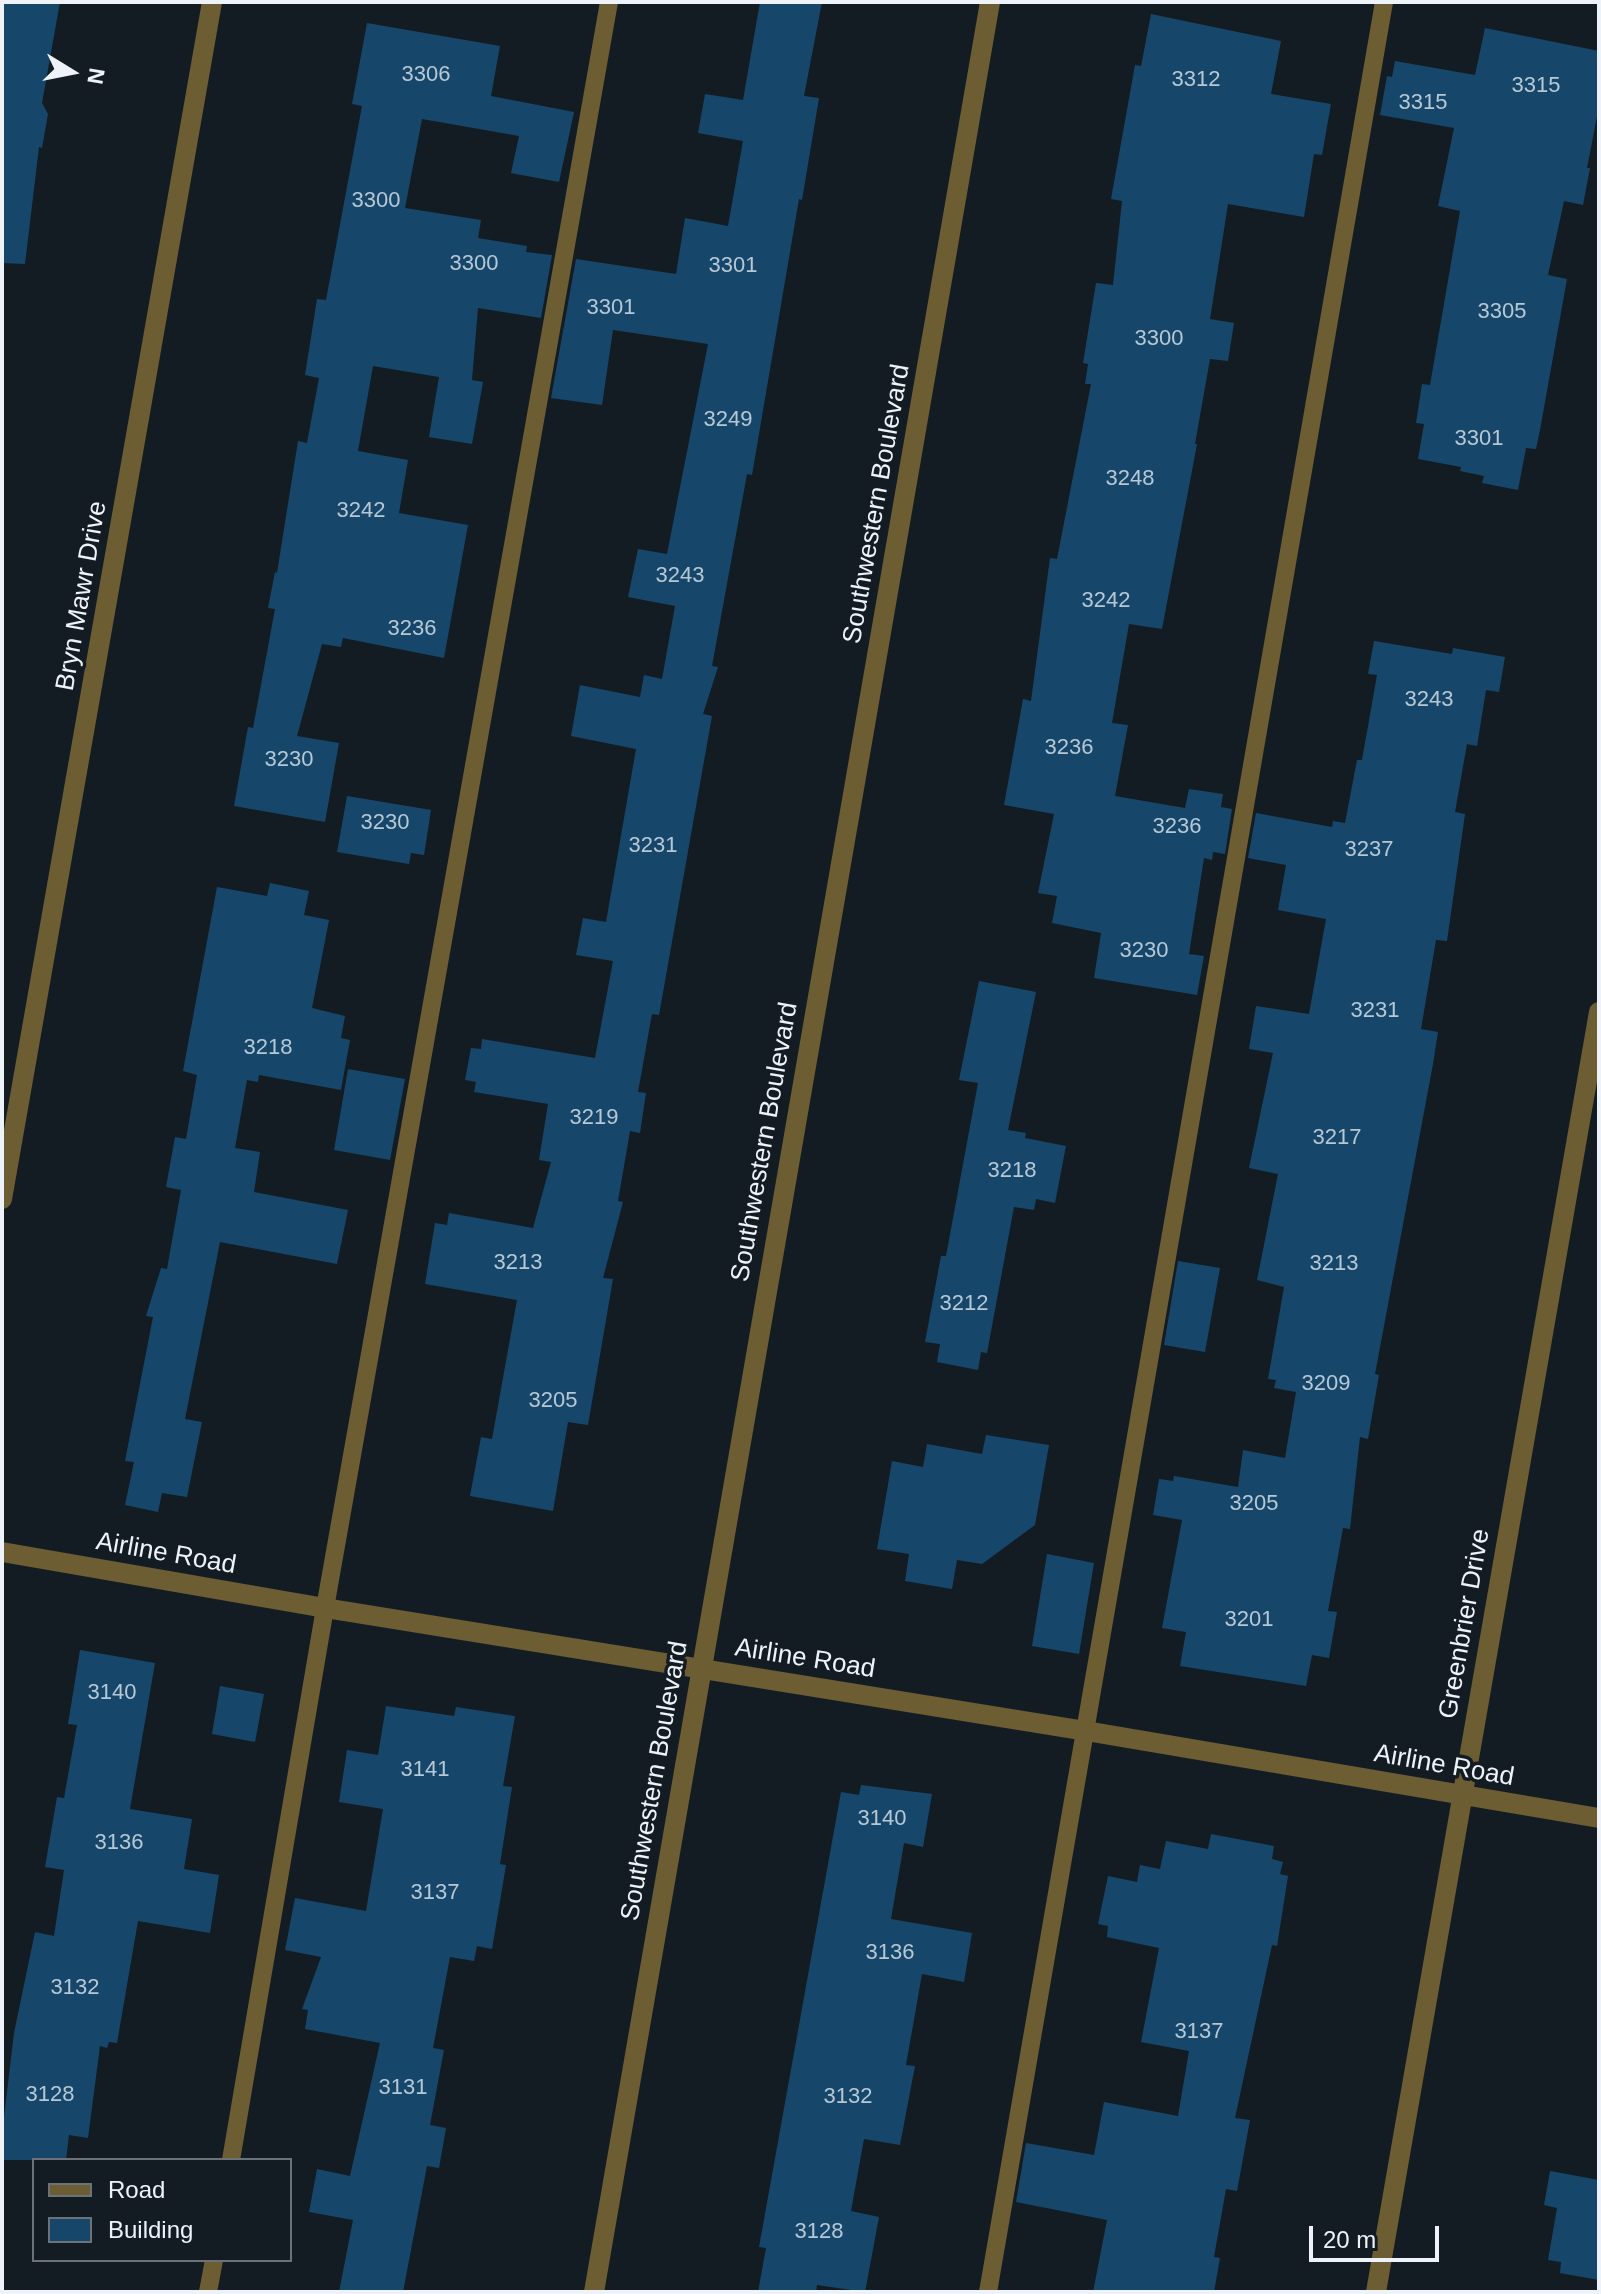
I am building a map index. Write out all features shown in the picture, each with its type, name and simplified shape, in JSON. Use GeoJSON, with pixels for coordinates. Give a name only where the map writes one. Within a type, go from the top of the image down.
{"type":"FeatureCollection","features":[{"type":"Feature","properties":{"kind":"street","name":"Bryn Mawr Drive"},"geometry":{"type":"LineString","coordinates":[[2,1199],[212,2]]}},
{"type":"Feature","properties":{"kind":"street","name":"Southwestern Boulevard"},"geometry":{"type":"LineString","coordinates":[[594,2292],[990,2]]}},
{"type":"Feature","properties":{"kind":"street","name":"Greenbrier Drive"},"geometry":{"type":"LineString","coordinates":[[1376,2292],[1599,1012]]}},
{"type":"Feature","properties":{"kind":"street","name":"Airline Road"},"geometry":{"type":"LineString","coordinates":[[2,1552],[1599,1818]]}},
{"type":"Feature","properties":{"kind":"lane"},"geometry":{"type":"LineString","coordinates":[[231,2158],[325,1608],[609,2]]}},
{"type":"Feature","properties":{"kind":"lane"},"geometry":{"type":"LineString","coordinates":[[988,2292],[1384,2]]}},
{"type":"Feature","properties":{"kind":"lane"},"geometry":{"type":"LineString","coordinates":[[208,2292],[214,2262]]}},
{"type":"Feature","properties":{"kind":"building"},"geometry":{"type":"Polygon","coordinates":[[[2,2],[60,2],[42,103],[48,114],[42,148],[39,147],[25,264],[2,263],[2,2]]]}},
{"type":"Feature","properties":{"kind":"building"},"geometry":{"type":"Polygon","coordinates":[[[760,2],[822,2],[804,96],[819,98],[752,475],[747,474],[712,666],[718,667],[703,714],[712,716],[659,1015],[652,1014],[638,1092],[646,1093],[640,1133],[630,1131],[618,1201],[623,1202],[603,1278],[613,1279],[588,1425],[568,1422],[553,1511],[470,1496],[481,1437],[492,1439],[517,1300],[425,1284],[435,1223],[447,1225],[449,1213],[533,1228],[551,1162],[539,1160],[548,1104],[474,1092],[476,1082],[465,1080],[471,1048],[481,1049],[482,1039],[595,1058],[613,961],[576,955],[583,918],[606,922],[636,749],[571,736],[580,685],[640,697],[644,675],[662,679],[675,606],[628,597],[638,549],[667,554],[708,344],[613,330],[602,405],[551,398],[576,259],[676,274],[685,218],[728,226],[743,141],[698,133],[705,94],[743,100],[760,2]]]}},
{"type":"Feature","properties":{"kind":"building"},"geometry":{"type":"Polygon","coordinates":[[[1151,14],[1281,41],[1271,94],[1331,104],[1322,155],[1314,154],[1304,217],[1228,204],[1210,319],[1234,323],[1228,361],[1210,359],[1162,629],[1129,624],[1112,723],[1128,725],[1115,796],[1185,808],[1189,789],[1223,794],[1221,807],[1232,809],[1225,854],[1213,852],[1212,860],[1204,858],[1189,954],[1204,956],[1197,995],[1094,978],[1101,933],[1052,923],[1057,896],[1038,893],[1054,814],[1004,805],[1023,699],[1031,701],[1050,558],[1057,559],[1091,384],[1085,384],[1088,364],[1083,363],[1096,283],[1113,285],[1122,201],[1111,199],[1135,65],[1141,66],[1151,14]]]}},
{"type":"Feature","properties":{"kind":"building"},"geometry":{"type":"Polygon","coordinates":[[[367,23],[500,46],[491,96],[574,112],[559,182],[511,173],[519,136],[422,119],[405,208],[481,220],[478,238],[527,246],[526,252],[552,255],[541,318],[478,308],[472,380],[483,382],[472,444],[429,437],[439,377],[373,366],[358,451],[408,460],[399,513],[468,525],[444,658],[343,638],[341,647],[322,644],[297,736],[339,743],[325,822],[234,806],[248,727],[253,728],[275,609],[268,608],[277,573],[298,441],[307,443],[319,378],[305,375],[317,299],[326,300],[362,106],[352,104],[367,23]]]}},
{"type":"Feature","properties":{"kind":"building"},"geometry":{"type":"Polygon","coordinates":[[[1485,28],[1599,51],[1599,106],[1587,168],[1590,168],[1583,205],[1564,201],[1548,275],[1567,279],[1536,449],[1526,448],[1518,490],[1482,483],[1484,476],[1460,471],[1461,467],[1418,459],[1424,424],[1416,423],[1422,384],[1430,385],[1460,211],[1438,206],[1454,128],[1380,115],[1387,76],[1392,77],[1395,61],[1475,75],[1485,28]]]}},
{"type":"Feature","properties":{"kind":"building"},"geometry":{"type":"Polygon","coordinates":[[[1374,641],[1452,654],[1453,648],[1505,657],[1499,692],[1486,690],[1477,746],[1467,744],[1455,812],[1465,814],[1447,941],[1436,940],[1421,1029],[1438,1032],[1433,1064],[1375,1374],[1379,1375],[1368,1439],[1360,1437],[1350,1529],[1343,1528],[1328,1611],[1337,1612],[1329,1658],[1312,1655],[1306,1686],[1180,1666],[1186,1632],[1162,1628],[1182,1520],[1153,1515],[1159,1479],[1173,1481],[1174,1476],[1238,1487],[1243,1450],[1285,1458],[1296,1392],[1274,1388],[1276,1380],[1268,1379],[1284,1287],[1257,1280],[1278,1174],[1249,1168],[1273,1053],[1249,1049],[1256,1006],[1309,1014],[1326,919],[1278,910],[1286,865],[1248,858],[1256,813],[1332,827],[1333,821],[1345,823],[1357,760],[1362,760],[1377,675],[1368,674],[1374,641]]]}},
{"type":"Feature","properties":{"kind":"building"},"geometry":{"type":"Polygon","coordinates":[[[347,796],[431,810],[424,855],[411,853],[409,864],[337,852],[347,796]]]}},
{"type":"Feature","properties":{"kind":"building"},"geometry":{"type":"Polygon","coordinates":[[[270,883],[309,891],[304,915],[329,920],[312,1008],[345,1016],[341,1038],[350,1040],[341,1090],[259,1075],[258,1082],[247,1080],[235,1148],[260,1152],[254,1192],[348,1210],[337,1264],[220,1242],[185,1419],[202,1422],[187,1497],[162,1493],[158,1512],[125,1505],[134,1462],[125,1461],[153,1317],[146,1316],[161,1268],[167,1269],[181,1190],[166,1187],[175,1137],[186,1139],[197,1075],[183,1071],[217,887],[267,896],[270,883]]]}},
{"type":"Feature","properties":{"kind":"building"},"geometry":{"type":"Polygon","coordinates":[[[979,981],[1036,992],[1008,1130],[1026,1133],[1025,1138],[1066,1146],[1055,1203],[1036,1199],[1034,1210],[1014,1207],[987,1353],[981,1352],[978,1370],[937,1362],[940,1344],[925,1342],[941,1256],[946,1256],[978,1083],[959,1080],[979,981]]]}},
{"type":"Feature","properties":{"kind":"building"},"geometry":{"type":"Polygon","coordinates":[[[348,1069],[405,1079],[390,1160],[334,1150],[348,1069]]]}},
{"type":"Feature","properties":{"kind":"building"},"geometry":{"type":"Polygon","coordinates":[[[1178,1261],[1220,1268],[1205,1352],[1164,1345],[1178,1261]]]}},
{"type":"Feature","properties":{"kind":"building"},"geometry":{"type":"Polygon","coordinates":[[[986,1435],[1049,1445],[1035,1525],[982,1564],[957,1560],[952,1589],[905,1581],[909,1554],[877,1549],[892,1461],[923,1467],[927,1444],[982,1454],[986,1435]]]}},
{"type":"Feature","properties":{"kind":"building"},"geometry":{"type":"Polygon","coordinates":[[[1047,1554],[1094,1563],[1079,1654],[1032,1646],[1047,1554]]]}},
{"type":"Feature","properties":{"kind":"building"},"geometry":{"type":"Polygon","coordinates":[[[80,1650],[155,1663],[130,1809],[192,1819],[184,1869],[219,1875],[210,1933],[138,1921],[117,2043],[109,2042],[107,2048],[100,2046],[88,2138],[69,2135],[66,2158],[2,2160],[2,2134],[14,2033],[35,1932],[54,1936],[64,1870],[45,1867],[57,1797],[64,1798],[77,1725],[68,1724],[80,1650]]]}},
{"type":"Feature","properties":{"kind":"building"},"geometry":{"type":"Polygon","coordinates":[[[220,1686],[264,1694],[255,1742],[212,1734],[220,1686]]]}},
{"type":"Feature","properties":{"kind":"building"},"geometry":{"type":"Polygon","coordinates":[[[386,1706],[454,1716],[456,1707],[515,1716],[503,1786],[512,1787],[500,1864],[506,1865],[492,1949],[477,1946],[474,1961],[450,1957],[433,2048],[444,2050],[430,2125],[446,2128],[439,2168],[427,2166],[403,2292],[339,2292],[353,2220],[309,2212],[317,2169],[350,2176],[380,2043],[305,2029],[308,2010],[302,2009],[321,1957],[285,1950],[295,1898],[366,1911],[383,1809],[339,1802],[347,1750],[378,1755],[386,1706]]]}},
{"type":"Feature","properties":{"kind":"building"},"geometry":{"type":"Polygon","coordinates":[[[861,1785],[932,1794],[923,1847],[904,1843],[891,1919],[972,1933],[964,1982],[922,1974],[906,2065],[915,2066],[900,2145],[864,2139],[851,2211],[879,2217],[865,2292],[817,2285],[816,2292],[758,2292],[766,2248],[759,2247],[841,1792],[859,1795],[861,1785]]]}},
{"type":"Feature","properties":{"kind":"building"},"geometry":{"type":"Polygon","coordinates":[[[1211,1834],[1274,1846],[1272,1859],[1283,1862],[1280,1874],[1288,1876],[1277,1946],[1272,1945],[1235,2118],[1250,2120],[1237,2191],[1226,2189],[1214,2257],[1220,2258],[1214,2292],[1093,2292],[1107,2220],[1016,2202],[1026,2143],[1094,2155],[1104,2102],[1178,2116],[1189,2051],[1141,2042],[1159,1948],[1107,1937],[1108,1926],[1098,1924],[1108,1876],[1137,1882],[1140,1865],[1160,1869],[1166,1841],[1208,1849],[1211,1834]]]}},
{"type":"Feature","properties":{"kind":"building"},"geometry":{"type":"Polygon","coordinates":[[[1550,2171],[1599,2180],[1599,2280],[1560,2273],[1561,2262],[1548,2260],[1557,2208],[1544,2205],[1550,2171]]]}}]}
